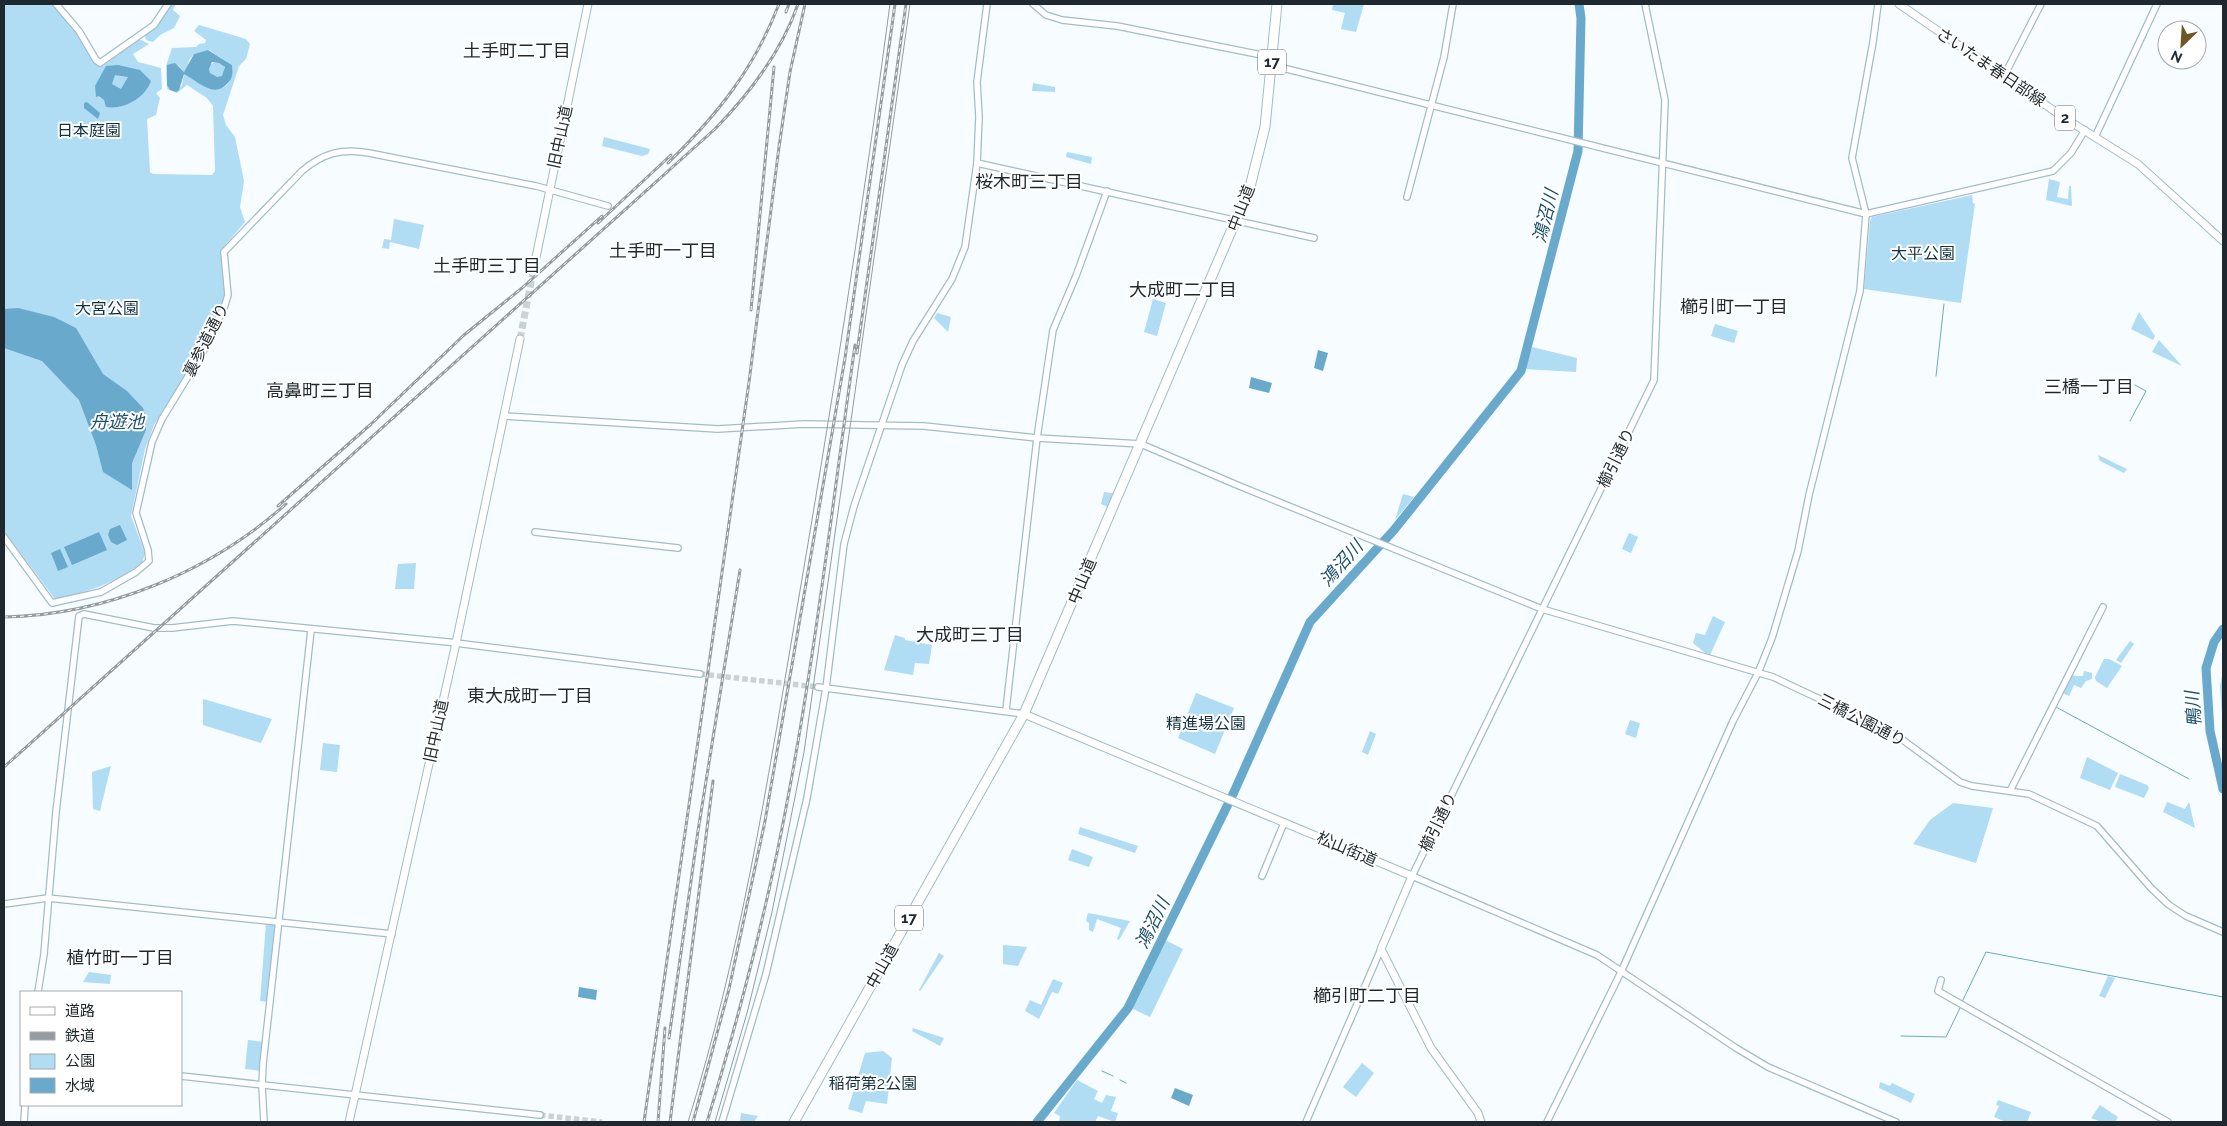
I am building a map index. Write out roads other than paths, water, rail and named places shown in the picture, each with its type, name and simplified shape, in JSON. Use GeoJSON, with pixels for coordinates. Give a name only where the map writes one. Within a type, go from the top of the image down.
{"type":"FeatureCollection","features":[{"type":"Feature","properties":{"kind":"highway","name":"中山道"},"geometry":{"type":"LineString","coordinates":[[794,1122],[1024,714],[1141,444],[1237,220],[1254,174],[1262,143],[1277,4]]}},
{"type":"Feature","properties":{"kind":"main road","name":"旧中山道"},"geometry":{"type":"LineString","coordinates":[[533,272],[546,189],[588,4]]}},
{"type":"Feature","properties":{"kind":"main road","name":"さいたま春日部線"},"geometry":{"type":"LineString","coordinates":[[1899,4],[2084,130],[2138,164],[2223,241]]}},
{"type":"Feature","properties":{"kind":"main road","name":"旧中山道"},"geometry":{"type":"LineString","coordinates":[[349,1122],[456,643],[520,339]]}},
{"type":"Feature","properties":{"kind":"main road","name":"松山街道"},"geometry":{"type":"LineString","coordinates":[[1024,714],[1412,876]]}},
{"type":"Feature","properties":{"kind":"main road"},"geometry":{"type":"LineString","coordinates":[[1412,876],[1381,949],[1430,1048],[1478,1114],[1481,1122]]}},
{"type":"Feature","properties":{"kind":"street"},"geometry":{"type":"LineString","coordinates":[[56,4],[76,27],[96,60],[100,63],[154,25],[168,4]]}},
{"type":"Feature","properties":{"kind":"street"},"geometry":{"type":"LineString","coordinates":[[722,1122],[766,974],[807,798],[826,688],[844,544],[854,506],[882,425],[893,386],[909,349],[952,279],[963,255],[978,163],[979,118],[977,82],[987,4]]}},
{"type":"Feature","properties":{"kind":"street"},"geometry":{"type":"LineString","coordinates":[[1033,4],[1046,15],[1062,20],[1117,26],[1272,61],[1432,105],[1866,214],[2053,171],[2071,153],[2084,130]]}},
{"type":"Feature","properties":{"kind":"street"},"geometry":{"type":"LineString","coordinates":[[1407,197],[1448,41],[1453,4]]}},
{"type":"Feature","properties":{"kind":"street","name":"櫛引通り"},"geometry":{"type":"LineString","coordinates":[[1412,876],[1654,380],[1665,100],[1645,4]]}},
{"type":"Feature","properties":{"kind":"street"},"geometry":{"type":"LineString","coordinates":[[1547,1122],[1621,972],[1733,721],[1758,673],[1772,638],[1798,551],[1811,487],[1860,290],[1866,214],[1852,158],[1874,42],[1878,4]]}},
{"type":"Feature","properties":{"kind":"street"},"geometry":{"type":"LineString","coordinates":[[2004,76],[2041,4]]}},
{"type":"Feature","properties":{"kind":"street"},"geometry":{"type":"LineString","coordinates":[[2095,137],[2157,4]]}},
{"type":"Feature","properties":{"kind":"street","name":"裏参道通り"},"geometry":{"type":"LineString","coordinates":[[4,537],[52,603],[101,592],[146,565],[149,556],[136,513],[152,442],[162,419],[203,352],[225,306],[228,295],[224,252],[302,171],[316,160],[334,152],[353,150],[546,189]]}},
{"type":"Feature","properties":{"kind":"street"},"geometry":{"type":"LineString","coordinates":[[978,163],[1314,238]]}},
{"type":"Feature","properties":{"kind":"street"},"geometry":{"type":"LineString","coordinates":[[546,189],[608,206]]}},
{"type":"Feature","properties":{"kind":"street"},"geometry":{"type":"LineString","coordinates":[[1006,710],[1037,438],[1053,330],[1076,276],[1107,191]]}},
{"type":"Feature","properties":{"kind":"street","name":"三橋公園通り"},"geometry":{"type":"LineString","coordinates":[[504,416],[718,429],[804,424],[924,426],[1037,438],[1141,444],[1542,609],[1758,673],[1838,706],[1896,735],[1960,782],[1972,786],[2037,797],[2097,826],[2151,888],[2169,905],[2186,916],[2223,932]]}},
{"type":"Feature","properties":{"kind":"street"},"geometry":{"type":"LineString","coordinates":[[535,532],[678,548]]}},
{"type":"Feature","properties":{"kind":"street"},"geometry":{"type":"LineString","coordinates":[[2010,791],[2103,607]]}},
{"type":"Feature","properties":{"kind":"street"},"geometry":{"type":"LineString","coordinates":[[38,991],[44,954],[48,898],[78,616],[84,614],[154,628],[233,621],[456,643],[700,674]]}},
{"type":"Feature","properties":{"kind":"street"},"geometry":{"type":"LineString","coordinates":[[264,1122],[262,1086],[311,630]]}},
{"type":"Feature","properties":{"kind":"street"},"geometry":{"type":"LineString","coordinates":[[818,687],[1006,710],[1024,714]]}},
{"type":"Feature","properties":{"kind":"street"},"geometry":{"type":"LineString","coordinates":[[1262,876],[1284,823]]}},
{"type":"Feature","properties":{"kind":"street"},"geometry":{"type":"LineString","coordinates":[[1412,876],[1597,955],[1768,1067],[1896,1122]]}},
{"type":"Feature","properties":{"kind":"street"},"geometry":{"type":"LineString","coordinates":[[4,904],[48,898],[392,934]]}},
{"type":"Feature","properties":{"kind":"street"},"geometry":{"type":"LineString","coordinates":[[1306,1122],[1381,949]]}},
{"type":"Feature","properties":{"kind":"street"},"geometry":{"type":"LineString","coordinates":[[1941,980],[1938,991],[2165,1121]]}},
{"type":"Feature","properties":{"kind":"street"},"geometry":{"type":"LineString","coordinates":[[182,1076],[540,1115]]}},
{"type":"Feature","properties":{"kind":"street"},"geometry":{"type":"LineString","coordinates":[[24,1122],[25,1106]]}},
{"type":"Feature","properties":{"kind":"water"},"geometry":{"type":"Polygon","coordinates":[[[208,50],[232,65],[232,75],[229,82],[216,90],[199,84],[184,74],[179,90],[176,92],[170,90],[167,85],[167,65],[175,63],[184,72],[194,54],[208,50]],[[212,62],[209,69],[210,73],[217,77],[222,76],[225,67],[219,63],[212,62]]]}},
{"type":"Feature","properties":{"kind":"water"},"geometry":{"type":"Polygon","coordinates":[[[118,65],[140,70],[151,81],[144,93],[133,102],[120,107],[106,107],[104,100],[99,96],[96,97],[95,86],[106,66],[118,65]],[[115,75],[112,84],[121,89],[128,77],[115,75]]]}},
{"type":"Feature","properties":{"kind":"water"},"geometry":{"type":"Polygon","coordinates":[[[87,102],[100,113],[98,119],[84,108],[84,103],[87,102]]]}},
{"type":"Feature","properties":{"kind":"water","name":"舟遊池"},"geometry":{"type":"Polygon","coordinates":[[[18,308],[54,317],[76,328],[103,374],[127,391],[143,408],[146,418],[146,430],[132,463],[132,490],[103,472],[96,445],[79,400],[42,361],[4,348],[4,309],[18,308]]]}},
{"type":"Feature","properties":{"kind":"water"},"geometry":{"type":"Polygon","coordinates":[[[1318,350],[1328,353],[1323,371],[1314,368],[1318,350]]]}},
{"type":"Feature","properties":{"kind":"water"},"geometry":{"type":"Polygon","coordinates":[[[1251,377],[1272,383],[1269,393],[1249,388],[1251,377]]]}},
{"type":"Feature","properties":{"kind":"water"},"geometry":{"type":"Polygon","coordinates":[[[120,525],[127,540],[117,545],[111,542],[108,535],[110,529],[120,525]]]}},
{"type":"Feature","properties":{"kind":"water"},"geometry":{"type":"Polygon","coordinates":[[[99,532],[107,550],[72,565],[64,547],[99,532]]]}},
{"type":"Feature","properties":{"kind":"water"},"geometry":{"type":"Polygon","coordinates":[[[60,549],[68,567],[58,571],[51,553],[60,549]]]}},
{"type":"Feature","properties":{"kind":"water"},"geometry":{"type":"Polygon","coordinates":[[[579,987],[597,990],[596,1000],[578,997],[579,987]]]}},
{"type":"Feature","properties":{"kind":"water"},"geometry":{"type":"Polygon","coordinates":[[[1175,1088],[1193,1095],[1189,1106],[1171,1098],[1175,1088]]]}},
{"type":"Feature","properties":{"kind":"waterway","name":"鴻沼川"},"geometry":{"type":"LineString","coordinates":[[1037,1122],[1128,1008],[1234,792],[1310,622],[1394,530],[1521,371],[1578,151],[1581,18],[1579,4]]}},
{"type":"Feature","properties":{"kind":"waterway"},"geometry":{"type":"LineString","coordinates":[[1936,376],[1944,304]]}},
{"type":"Feature","properties":{"kind":"waterway"},"geometry":{"type":"LineString","coordinates":[[2130,421],[2146,391],[2135,385]]}},
{"type":"Feature","properties":{"kind":"waterway","name":"鴨川"},"geometry":{"type":"LineString","coordinates":[[2223,629],[2214,642],[2206,668],[2210,731],[2223,789]]}},
{"type":"Feature","properties":{"kind":"waterway"},"geometry":{"type":"LineString","coordinates":[[2056,707],[2189,779]]}},
{"type":"Feature","properties":{"kind":"waterway"},"geometry":{"type":"LineString","coordinates":[[1962,1002],[1986,952],[2223,997]]}},
{"type":"Feature","properties":{"kind":"waterway"},"geometry":{"type":"LineString","coordinates":[[1901,1036],[1946,1037],[1961,1006]]}},
{"type":"Feature","properties":{"kind":"waterway"},"geometry":{"type":"LineString","coordinates":[[1102,1071],[1113,1076]]}},
{"type":"Feature","properties":{"kind":"waterway"},"geometry":{"type":"LineString","coordinates":[[1120,1080],[1126,1083]]}},
{"type":"Feature","properties":{"kind":"tunnel"},"geometry":{"type":"LineString","coordinates":[[520,339],[533,272]]}},
{"type":"Feature","properties":{"kind":"tunnel"},"geometry":{"type":"LineString","coordinates":[[700,674],[818,687]]}},
{"type":"Feature","properties":{"kind":"tunnel"},"geometry":{"type":"LineString","coordinates":[[540,1115],[602,1122]]}},
{"type":"Feature","properties":{"kind":"tram line"},"geometry":{"type":"LineString","coordinates":[[688,1122],[723,997],[763,806],[834,386],[858,233],[890,4]]}},
{"type":"Feature","properties":{"kind":"tram line"},"geometry":{"type":"LineString","coordinates":[[715,1122],[747,1013],[772,912],[804,752],[910,4]]}},
{"type":"Feature","properties":{"kind":"railway"},"geometry":{"type":"LineString","coordinates":[[668,163],[703,127],[733,90],[758,49],[779,4]]}},
{"type":"Feature","properties":{"kind":"railway"},"geometry":{"type":"LineString","coordinates":[[786,12],[789,4]]}},
{"type":"Feature","properties":{"kind":"railway"},"geometry":{"type":"LineString","coordinates":[[4,767],[715,129],[764,71],[783,38],[798,4]]}},
{"type":"Feature","properties":{"kind":"railway"},"geometry":{"type":"LineString","coordinates":[[644,1122],[749,382],[779,147],[790,72],[805,4]]}},
{"type":"Feature","properties":{"kind":"railway"},"geometry":{"type":"LineString","coordinates":[[693,1122],[729,989],[765,821],[845,358],[895,4]]}},
{"type":"Feature","properties":{"kind":"railway"},"geometry":{"type":"LineString","coordinates":[[857,353],[906,4]]}},
{"type":"Feature","properties":{"kind":"railway"},"geometry":{"type":"LineString","coordinates":[[751,310],[774,67]]}},
{"type":"Feature","properties":{"kind":"railway"},"geometry":{"type":"LineString","coordinates":[[598,223],[671,155]]}},
{"type":"Feature","properties":{"kind":"railway"},"geometry":{"type":"LineString","coordinates":[[278,506],[370,425],[464,335],[522,288],[602,216]]}},
{"type":"Feature","properties":{"kind":"railway"},"geometry":{"type":"LineString","coordinates":[[707,1122],[754,955],[777,853],[811,663],[855,345]]}},
{"type":"Feature","properties":{"kind":"railway"},"geometry":{"type":"LineString","coordinates":[[4,617],[80,608],[118,598],[155,585],[190,569],[224,550],[286,504]]}},
{"type":"Feature","properties":{"kind":"railway"},"geometry":{"type":"LineString","coordinates":[[669,1038],[698,831],[740,570]]}},
{"type":"Feature","properties":{"kind":"railway"},"geometry":{"type":"LineString","coordinates":[[670,1122],[713,781]]}},
{"type":"Feature","properties":{"kind":"railway"},"geometry":{"type":"LineString","coordinates":[[658,1122],[665,1028]]}},
{"type":"Feature","properties":{"kind":"district","name":"土手町二丁目"},"geometry":{"type":"Point","coordinates":[517,50]}},
{"type":"Feature","properties":{"kind":"district","name":"桜木町三丁目"},"geometry":{"type":"Point","coordinates":[1029,181]}},
{"type":"Feature","properties":{"kind":"district","name":"土手町一丁目"},"geometry":{"type":"Point","coordinates":[663,250]}},
{"type":"Feature","properties":{"kind":"district","name":"土手町三丁目"},"geometry":{"type":"Point","coordinates":[487,265]}},
{"type":"Feature","properties":{"kind":"district","name":"大成町二丁目"},"geometry":{"type":"Point","coordinates":[1183,289]}},
{"type":"Feature","properties":{"kind":"district","name":"櫛引町一丁目"},"geometry":{"type":"Point","coordinates":[1734,306]}},
{"type":"Feature","properties":{"kind":"district","name":"三橋一丁目"},"geometry":{"type":"Point","coordinates":[2089,386]}},
{"type":"Feature","properties":{"kind":"district","name":"高鼻町三丁目"},"geometry":{"type":"Point","coordinates":[320,390]}},
{"type":"Feature","properties":{"kind":"district","name":"大成町三丁目"},"geometry":{"type":"Point","coordinates":[970,634]}},
{"type":"Feature","properties":{"kind":"district","name":"東大成町一丁目"},"geometry":{"type":"Point","coordinates":[530,695]}},
{"type":"Feature","properties":{"kind":"district","name":"植竹町一丁目"},"geometry":{"type":"Point","coordinates":[120,957]}},
{"type":"Feature","properties":{"kind":"district","name":"櫛引町二丁目"},"geometry":{"type":"Point","coordinates":[1367,995]}},
{"type":"Feature","properties":{"kind":"park label","name":"日本庭園"},"geometry":{"type":"Point","coordinates":[89,130]}},
{"type":"Feature","properties":{"kind":"park label","name":"大平公園"},"geometry":{"type":"Point","coordinates":[1923,253]}},
{"type":"Feature","properties":{"kind":"park label","name":"大宮公園"},"geometry":{"type":"Point","coordinates":[107,308]}},
{"type":"Feature","properties":{"kind":"park label","name":"精進場公園"},"geometry":{"type":"Point","coordinates":[1206,723]}},
{"type":"Feature","properties":{"kind":"park label","name":"稲荷第2公園"},"geometry":{"type":"Point","coordinates":[873,1083]}}]}
